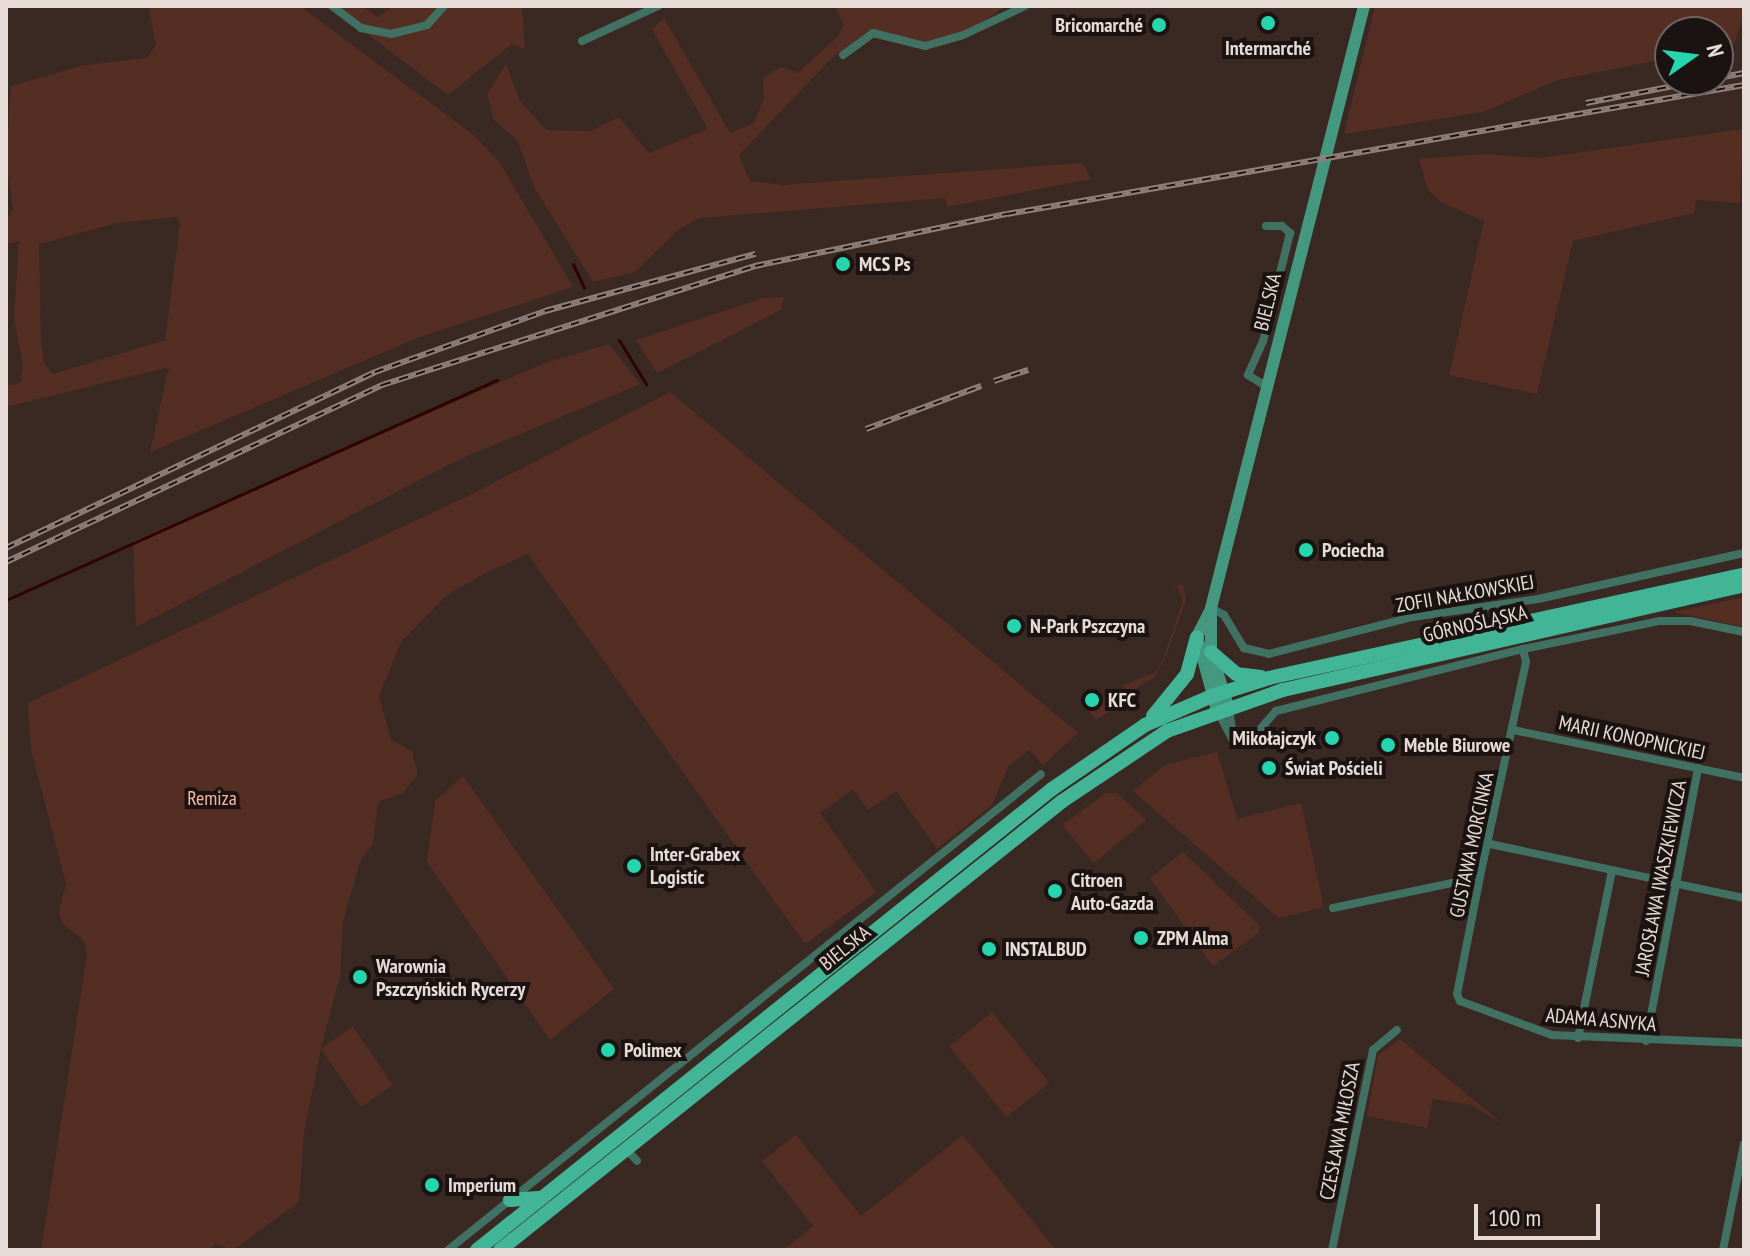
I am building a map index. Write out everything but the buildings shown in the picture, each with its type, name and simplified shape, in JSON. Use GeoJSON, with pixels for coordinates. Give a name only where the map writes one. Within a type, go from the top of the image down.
{"type":"FeatureCollection","features":[{"type":"Feature","properties":{"kind":"main road","name":"BIELSKA"},"geometry":{"type":"LineString","coordinates":[[1197,637],[1211,608],[1364,6]]}},
{"type":"Feature","properties":{"kind":"main road","name":"GÓRNOŚLĄSKA"},"geometry":{"type":"LineString","coordinates":[[1220,701],[1269,678],[1744,574]]}},
{"type":"Feature","properties":{"kind":"main road","name":"GÓRNOŚLĄSKA"},"geometry":{"type":"LineString","coordinates":[[1220,701],[1744,585]]}},
{"type":"Feature","properties":{"kind":"main road","name":"BIELSKA"},"geometry":{"type":"LineString","coordinates":[[1211,608],[1211,652],[1220,701]]}},
{"type":"Feature","properties":{"kind":"main road"},"geometry":{"type":"LineString","coordinates":[[1197,637],[1220,701]]}},
{"type":"Feature","properties":{"kind":"main road"},"geometry":{"type":"LineString","coordinates":[[1145,725],[1178,690],[1197,637]]}},
{"type":"Feature","properties":{"kind":"main road"},"geometry":{"type":"LineString","coordinates":[[1211,652],[1236,674],[1269,678]]}},
{"type":"Feature","properties":{"kind":"main road","name":"BIELSKA"},"geometry":{"type":"LineString","coordinates":[[495,1245],[542,1196],[1026,809],[1145,725],[1220,701]]}},
{"type":"Feature","properties":{"kind":"main road","name":"BIELSKA"},"geometry":{"type":"LineString","coordinates":[[495,1245],[626,1149],[1083,785],[1151,740],[1220,701]]}},
{"type":"Feature","properties":{"kind":"main road"},"geometry":{"type":"LineString","coordinates":[[510,1200],[542,1196]]}},
{"type":"Feature","properties":{"kind":"main road"},"geometry":{"type":"LineString","coordinates":[[477,1250],[495,1245]]}},
{"type":"Feature","properties":{"kind":"street"},"geometry":{"type":"LineString","coordinates":[[332,6],[361,28],[391,34],[427,25],[444,6]]}},
{"type":"Feature","properties":{"kind":"street"},"geometry":{"type":"LineString","coordinates":[[582,41],[658,6]]}},
{"type":"Feature","properties":{"kind":"street"},"geometry":{"type":"LineString","coordinates":[[843,55],[873,33],[925,46],[961,36],[1025,6]]}},
{"type":"Feature","properties":{"kind":"street"},"geometry":{"type":"LineString","coordinates":[[1266,226],[1282,226],[1290,233],[1263,341],[1248,375],[1267,387]]}},
{"type":"Feature","properties":{"kind":"street","name":"ZOFII NAŁKOWSKIEJ"},"geometry":{"type":"LineString","coordinates":[[1211,608],[1224,615],[1244,648],[1269,654],[1412,617],[1615,582],[1744,553]]}},
{"type":"Feature","properties":{"kind":"street"},"geometry":{"type":"LineString","coordinates":[[1615,582],[1619,601]]}},
{"type":"Feature","properties":{"kind":"street"},"geometry":{"type":"LineString","coordinates":[[1220,701],[1234,742],[1255,735],[1276,711],[1523,649],[1660,621],[1690,621],[1744,632]]}},
{"type":"Feature","properties":{"kind":"street","name":"GUSTAWA MORCINKA"},"geometry":{"type":"LineString","coordinates":[[1460,1001],[1480,877],[1490,844],[1526,662],[1523,649]]}},
{"type":"Feature","properties":{"kind":"street","name":"MARII KONOPNICKIEJ"},"geometry":{"type":"LineString","coordinates":[[1513,730],[1744,778]]}},
{"type":"Feature","properties":{"kind":"street","name":"JAROSŁAWA IWASZKIEWICZA"},"geometry":{"type":"LineString","coordinates":[[1646,1041],[1698,768]]}},
{"type":"Feature","properties":{"kind":"street"},"geometry":{"type":"LineString","coordinates":[[448,1250],[1041,774]]}},
{"type":"Feature","properties":{"kind":"street"},"geometry":{"type":"LineString","coordinates":[[1490,844],[1744,898]]}},
{"type":"Feature","properties":{"kind":"street"},"geometry":{"type":"LineString","coordinates":[[1578,1038],[1612,871]]}},
{"type":"Feature","properties":{"kind":"street"},"geometry":{"type":"LineString","coordinates":[[1333,908],[1480,877]]}},
{"type":"Feature","properties":{"kind":"street","name":"ADAMA ASNYKA"},"geometry":{"type":"LineString","coordinates":[[1460,1001],[1529,1028],[1578,1038],[1744,1043]]}},
{"type":"Feature","properties":{"kind":"street","name":"CZESŁAWA MIŁOSZA"},"geometry":{"type":"LineString","coordinates":[[1332,1250],[1373,1050],[1397,1030]]}},
{"type":"Feature","properties":{"kind":"street"},"geometry":{"type":"LineString","coordinates":[[1723,1250],[1744,1144]]}},
{"type":"Feature","properties":{"kind":"street"},"geometry":{"type":"LineString","coordinates":[[626,1149],[637,1161]]}},
{"type":"Feature","properties":{"kind":"green space"},"geometry":{"type":"Polygon","coordinates":[[[148,6],[300,6],[475,136],[500,163],[573,287],[417,338],[150,452],[169,367],[6,407],[6,386],[21,382],[23,364],[14,319],[19,241],[6,244],[6,220],[13,209],[6,161],[11,86],[85,65],[147,58],[156,44],[148,6]],[[176,217],[117,223],[39,244],[41,342],[44,363],[53,374],[165,340],[180,224],[176,217]]]}},
{"type":"Feature","properties":{"kind":"green space"},"geometry":{"type":"Polygon","coordinates":[[[331,6],[362,6],[377,17],[395,6],[522,6],[525,49],[512,44],[448,95],[331,6]]]}},
{"type":"Feature","properties":{"kind":"green space"},"geometry":{"type":"Polygon","coordinates":[[[835,6],[1006,6],[953,41],[922,43],[891,34],[861,37],[832,58],[739,155],[750,181],[782,185],[1082,163],[1091,179],[947,207],[945,198],[699,218],[678,230],[635,272],[593,282],[534,187],[517,140],[494,120],[487,94],[506,64],[520,101],[547,130],[590,131],[619,117],[649,153],[708,129],[652,29],[664,18],[730,133],[754,123],[764,98],[763,77],[781,67],[798,73],[837,37],[844,25],[835,6]]]}},
{"type":"Feature","properties":{"kind":"green space"},"geometry":{"type":"Polygon","coordinates":[[[1375,6],[1744,6],[1734,45],[1734,16],[1654,16],[1654,61],[1558,80],[1483,112],[1344,134],[1375,6]]]}},
{"type":"Feature","properties":{"kind":"green space"},"geometry":{"type":"Polygon","coordinates":[[[1743,129],[1740,203],[1696,200],[1694,213],[1573,241],[1537,394],[1449,375],[1484,221],[1441,202],[1428,190],[1419,159],[1482,154],[1541,158],[1743,129]]]}},
{"type":"Feature","properties":{"kind":"green space"},"geometry":{"type":"Polygon","coordinates":[[[784,297],[781,310],[657,373],[636,340],[763,298],[784,297]]]}},
{"type":"Feature","properties":{"kind":"green space"},"geometry":{"type":"Polygon","coordinates":[[[609,344],[640,384],[458,460],[136,627],[133,541],[545,363],[609,344]]]}},
{"type":"Feature","properties":{"kind":"green space","name":"Remiza"},"geometry":{"type":"Polygon","coordinates":[[[670,392],[1078,733],[1043,765],[1029,750],[1008,767],[992,805],[937,849],[896,791],[868,810],[853,789],[820,813],[876,892],[805,944],[528,554],[487,572],[447,595],[401,642],[379,696],[391,740],[412,751],[418,774],[403,793],[378,802],[373,844],[361,859],[343,921],[340,976],[321,1048],[353,1027],[393,1085],[361,1107],[321,1049],[304,1132],[299,1202],[233,1250],[216,1244],[208,1250],[41,1250],[87,955],[84,941],[62,923],[59,911],[66,884],[31,749],[28,703],[472,494],[670,392]]]}},
{"type":"Feature","properties":{"kind":"green space"},"geometry":{"type":"Polygon","coordinates":[[[1183,584],[1186,600],[1165,659],[1153,678],[1127,694],[1123,685],[1154,673],[1163,660],[1183,601],[1178,587],[1172,586],[1183,584]]]}},
{"type":"Feature","properties":{"kind":"green space"},"geometry":{"type":"Polygon","coordinates":[[[1744,597],[1744,627],[1674,612],[1744,597]]]}},
{"type":"Feature","properties":{"kind":"green space"},"geometry":{"type":"Polygon","coordinates":[[[1111,691],[1121,704],[1096,720],[1090,712],[1111,691]]]}},
{"type":"Feature","properties":{"kind":"green space"},"geometry":{"type":"Polygon","coordinates":[[[1217,752],[1237,819],[1301,803],[1324,907],[1279,918],[1133,791],[1165,765],[1217,752]]]}},
{"type":"Feature","properties":{"kind":"green space"},"geometry":{"type":"Polygon","coordinates":[[[463,776],[614,989],[550,1040],[427,862],[435,801],[463,776]]]}},
{"type":"Feature","properties":{"kind":"green space"},"geometry":{"type":"Polygon","coordinates":[[[1106,793],[1117,793],[1146,820],[1094,863],[1062,825],[1106,793]]]}},
{"type":"Feature","properties":{"kind":"green space"},"geometry":{"type":"Polygon","coordinates":[[[1183,852],[1260,926],[1258,933],[1213,966],[1150,878],[1183,852]]]}},
{"type":"Feature","properties":{"kind":"green space"},"geometry":{"type":"Polygon","coordinates":[[[992,1012],[1049,1083],[1007,1117],[949,1047],[992,1012]]]}},
{"type":"Feature","properties":{"kind":"green space"},"geometry":{"type":"Polygon","coordinates":[[[1400,1039],[1503,1124],[1471,1105],[1433,1099],[1427,1128],[1367,1116],[1378,1055],[1400,1039]]]}},
{"type":"Feature","properties":{"kind":"green space"},"geometry":{"type":"Polygon","coordinates":[[[796,1135],[861,1216],[963,1135],[1056,1250],[784,1250],[813,1226],[762,1161],[796,1135]]]}},
{"type":"Feature","properties":{"kind":"waterway"},"geometry":{"type":"LineString","coordinates":[[573,264],[584,288]]}},
{"type":"Feature","properties":{"kind":"waterway"},"geometry":{"type":"LineString","coordinates":[[619,340],[646,384]]}},
{"type":"Feature","properties":{"kind":"waterway"},"geometry":{"type":"LineString","coordinates":[[6,600],[497,380]]}},
{"type":"Feature","properties":{"kind":"railway"},"geometry":{"type":"LineString","coordinates":[[1734,75],[1744,73]]}},
{"type":"Feature","properties":{"kind":"railway"},"geometry":{"type":"LineString","coordinates":[[6,562],[382,385],[755,266],[1007,214],[1744,85]]}},
{"type":"Feature","properties":{"kind":"railway"},"geometry":{"type":"LineString","coordinates":[[1586,103],[1654,90]]}},
{"type":"Feature","properties":{"kind":"railway"},"geometry":{"type":"LineString","coordinates":[[6,548],[375,372],[545,311],[755,254]]}},
{"type":"Feature","properties":{"kind":"railway"},"geometry":{"type":"LineString","coordinates":[[994,381],[1028,370]]}},
{"type":"Feature","properties":{"kind":"railway"},"geometry":{"type":"LineString","coordinates":[[866,429],[981,386]]}},
{"type":"Feature","properties":{"kind":"place","name":"Intermarché"},"geometry":{"type":"Point","coordinates":[1268,23]}},
{"type":"Feature","properties":{"kind":"place","name":"Bricomarché"},"geometry":{"type":"Point","coordinates":[1159,25]}},
{"type":"Feature","properties":{"kind":"place","name":"MCS Ps"},"geometry":{"type":"Point","coordinates":[843,264]}},
{"type":"Feature","properties":{"kind":"place","name":"Pociecha"},"geometry":{"type":"Point","coordinates":[1306,550]}},
{"type":"Feature","properties":{"kind":"place","name":"N-Park Pszczyna"},"geometry":{"type":"Point","coordinates":[1014,626]}},
{"type":"Feature","properties":{"kind":"place","name":"KFC"},"geometry":{"type":"Point","coordinates":[1092,700]}},
{"type":"Feature","properties":{"kind":"place","name":"Mikołajczyk"},"geometry":{"type":"Point","coordinates":[1332,738]}},
{"type":"Feature","properties":{"kind":"place","name":"Meble Biurowe"},"geometry":{"type":"Point","coordinates":[1388,745]}},
{"type":"Feature","properties":{"kind":"place","name":"Świat Pościeli"},"geometry":{"type":"Point","coordinates":[1269,768]}},
{"type":"Feature","properties":{"kind":"place","name":"Inter-Grabex Logistic"},"geometry":{"type":"Point","coordinates":[634,866]}},
{"type":"Feature","properties":{"kind":"place","name":"Citroen Auto-Gazda"},"geometry":{"type":"Point","coordinates":[1055,891]}},
{"type":"Feature","properties":{"kind":"place","name":"ZPM Alma"},"geometry":{"type":"Point","coordinates":[1141,938]}},
{"type":"Feature","properties":{"kind":"place","name":"INSTALBUD"},"geometry":{"type":"Point","coordinates":[989,949]}},
{"type":"Feature","properties":{"kind":"place","name":"Warownia Pszczyńskich Rycerzy"},"geometry":{"type":"Point","coordinates":[360,977]}},
{"type":"Feature","properties":{"kind":"place","name":"Polimex"},"geometry":{"type":"Point","coordinates":[608,1050]}},
{"type":"Feature","properties":{"kind":"place","name":"Imperium"},"geometry":{"type":"Point","coordinates":[432,1185]}}]}
